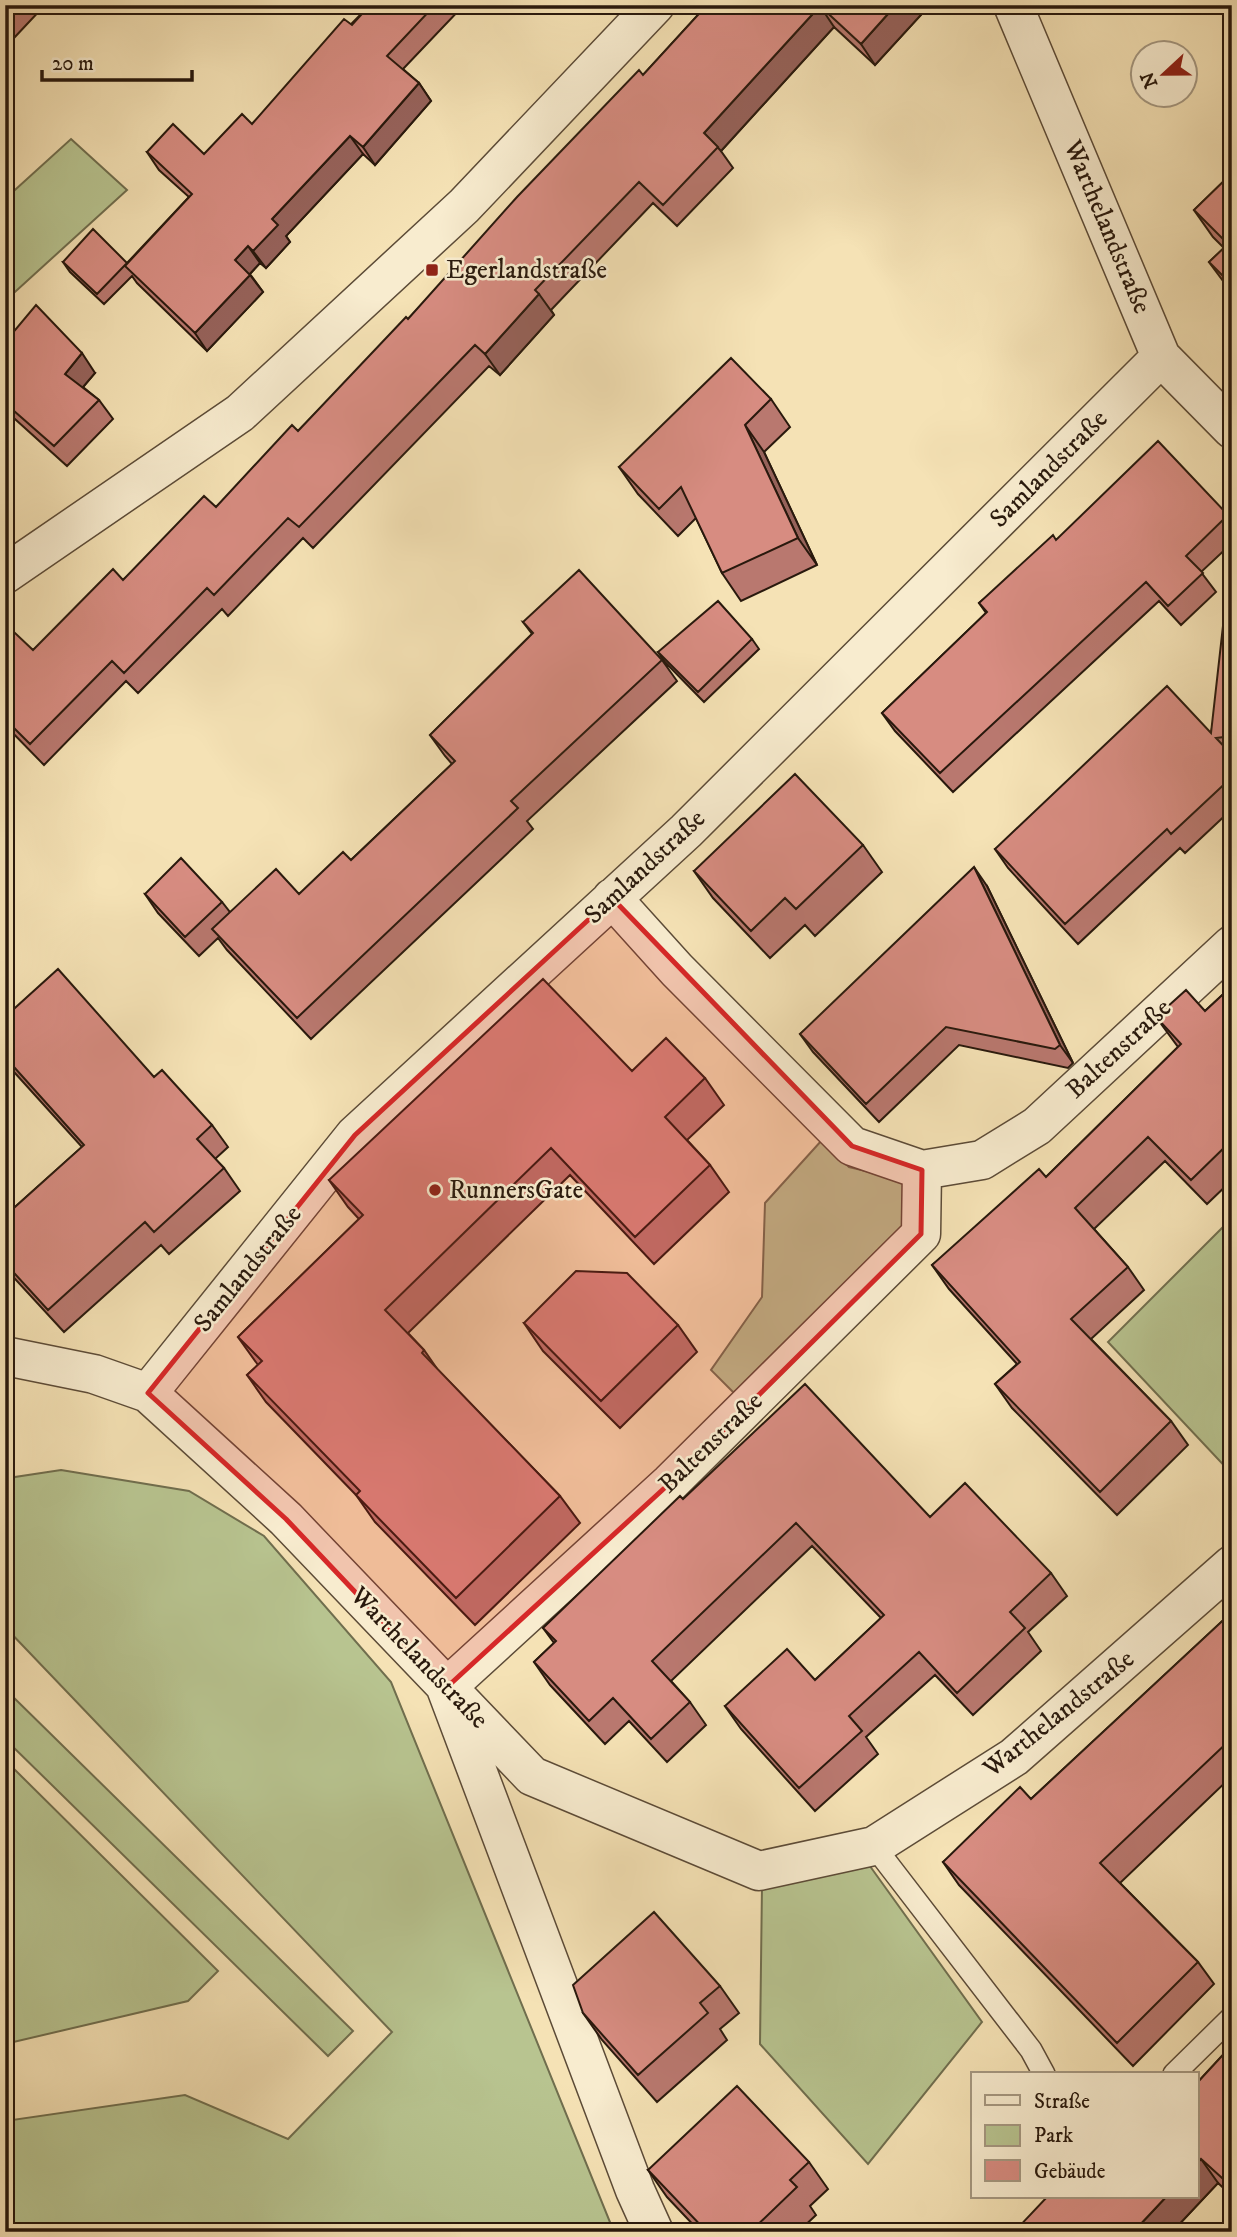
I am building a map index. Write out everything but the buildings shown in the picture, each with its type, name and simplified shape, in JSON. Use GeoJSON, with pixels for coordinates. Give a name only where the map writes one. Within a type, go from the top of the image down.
{"type":"FeatureCollection","features":[{"type":"Feature","properties":{"kind":"street"},"geometry":{"type":"LineString","coordinates":[[5,574],[240,413],[464,206],[656,5]]}},
{"type":"Feature","properties":{"kind":"street","name":"Warthelandstraße"},"geometry":{"type":"LineString","coordinates":[[1013,5],[1161,357],[1232,429]]}},
{"type":"Feature","properties":{"kind":"street","name":"Samlandstraße"},"geometry":{"type":"LineString","coordinates":[[148,1393],[355,1135],[686,831],[1161,357]]}},
{"type":"Feature","properties":{"kind":"street","name":"Baltenstraße"},"geometry":{"type":"LineString","coordinates":[[611,898],[677,970],[852,1146],[922,1170],[982,1160],[1037,1126],[1232,945]]}},
{"type":"Feature","properties":{"kind":"street","name":"Baltenstraße"},"geometry":{"type":"LineString","coordinates":[[446,1688],[670,1483],[921,1234],[922,1170]]}},
{"type":"Feature","properties":{"kind":"street","name":"Warthelandstraße"},"geometry":{"type":"LineString","coordinates":[[5,1356],[94,1374],[148,1393],[286,1520],[532,1776],[759,1871],[874,1846],[1014,1757],[1232,1565]]}},
{"type":"Feature","properties":{"kind":"street"},"geometry":{"type":"LineString","coordinates":[[446,1688],[635,2190],[654,2232]]}},
{"type":"Feature","properties":{"kind":"lane"},"geometry":{"type":"LineString","coordinates":[[874,1846],[1031,2050],[1043,2072]]}},
{"type":"Feature","properties":{"kind":"lane"},"geometry":{"type":"LineString","coordinates":[[1176,2072],[1232,2017]]}},
{"type":"Feature","properties":{"kind":"highlighted area"},"geometry":{"type":"Polygon","coordinates":[[[612,898],[852,1146],[922,1170],[921,1234],[670,1483],[446,1688],[286,1519],[148,1393],[355,1135],[612,898]]]}},
{"type":"Feature","properties":{"kind":"green space"},"geometry":{"type":"Polygon","coordinates":[[[71,139],[127,190],[5,301],[5,199],[71,139]]]}},
{"type":"Feature","properties":{"kind":"green space"},"geometry":{"type":"Polygon","coordinates":[[[822,1140],[849,1167],[904,1180],[910,1229],[741,1400],[711,1370],[762,1297],[765,1203],[822,1140]]]}},
{"type":"Feature","properties":{"kind":"green space"},"geometry":{"type":"Polygon","coordinates":[[[1232,1218],[1232,1474],[1108,1342],[1232,1218]]]}},
{"type":"Feature","properties":{"kind":"green space"},"geometry":{"type":"Polygon","coordinates":[[[61,1470],[189,1491],[264,1536],[391,1682],[614,2232],[5,2232],[5,2121],[185,2095],[288,2139],[392,2032],[5,1627],[5,1486],[15,1477],[61,1470]]]}},
{"type":"Feature","properties":{"kind":"green space"},"geometry":{"type":"Polygon","coordinates":[[[5,1689],[353,2031],[328,2056],[5,1739],[5,1689]]]}},
{"type":"Feature","properties":{"kind":"green space"},"geometry":{"type":"Polygon","coordinates":[[[5,1760],[218,1971],[188,2001],[5,2044],[5,1760]]]}},
{"type":"Feature","properties":{"kind":"green space"},"geometry":{"type":"Polygon","coordinates":[[[867,1862],[982,2022],[868,2164],[760,2044],[762,1885],[867,1862]]]}},
{"type":"Feature","properties":{"kind":"place","name":"Egerlandstraße"},"geometry":{"type":"Point","coordinates":[432,270]}},
{"type":"Feature","properties":{"kind":"place","name":"RunnersGate"},"geometry":{"type":"Point","coordinates":[435,1190]}}]}
